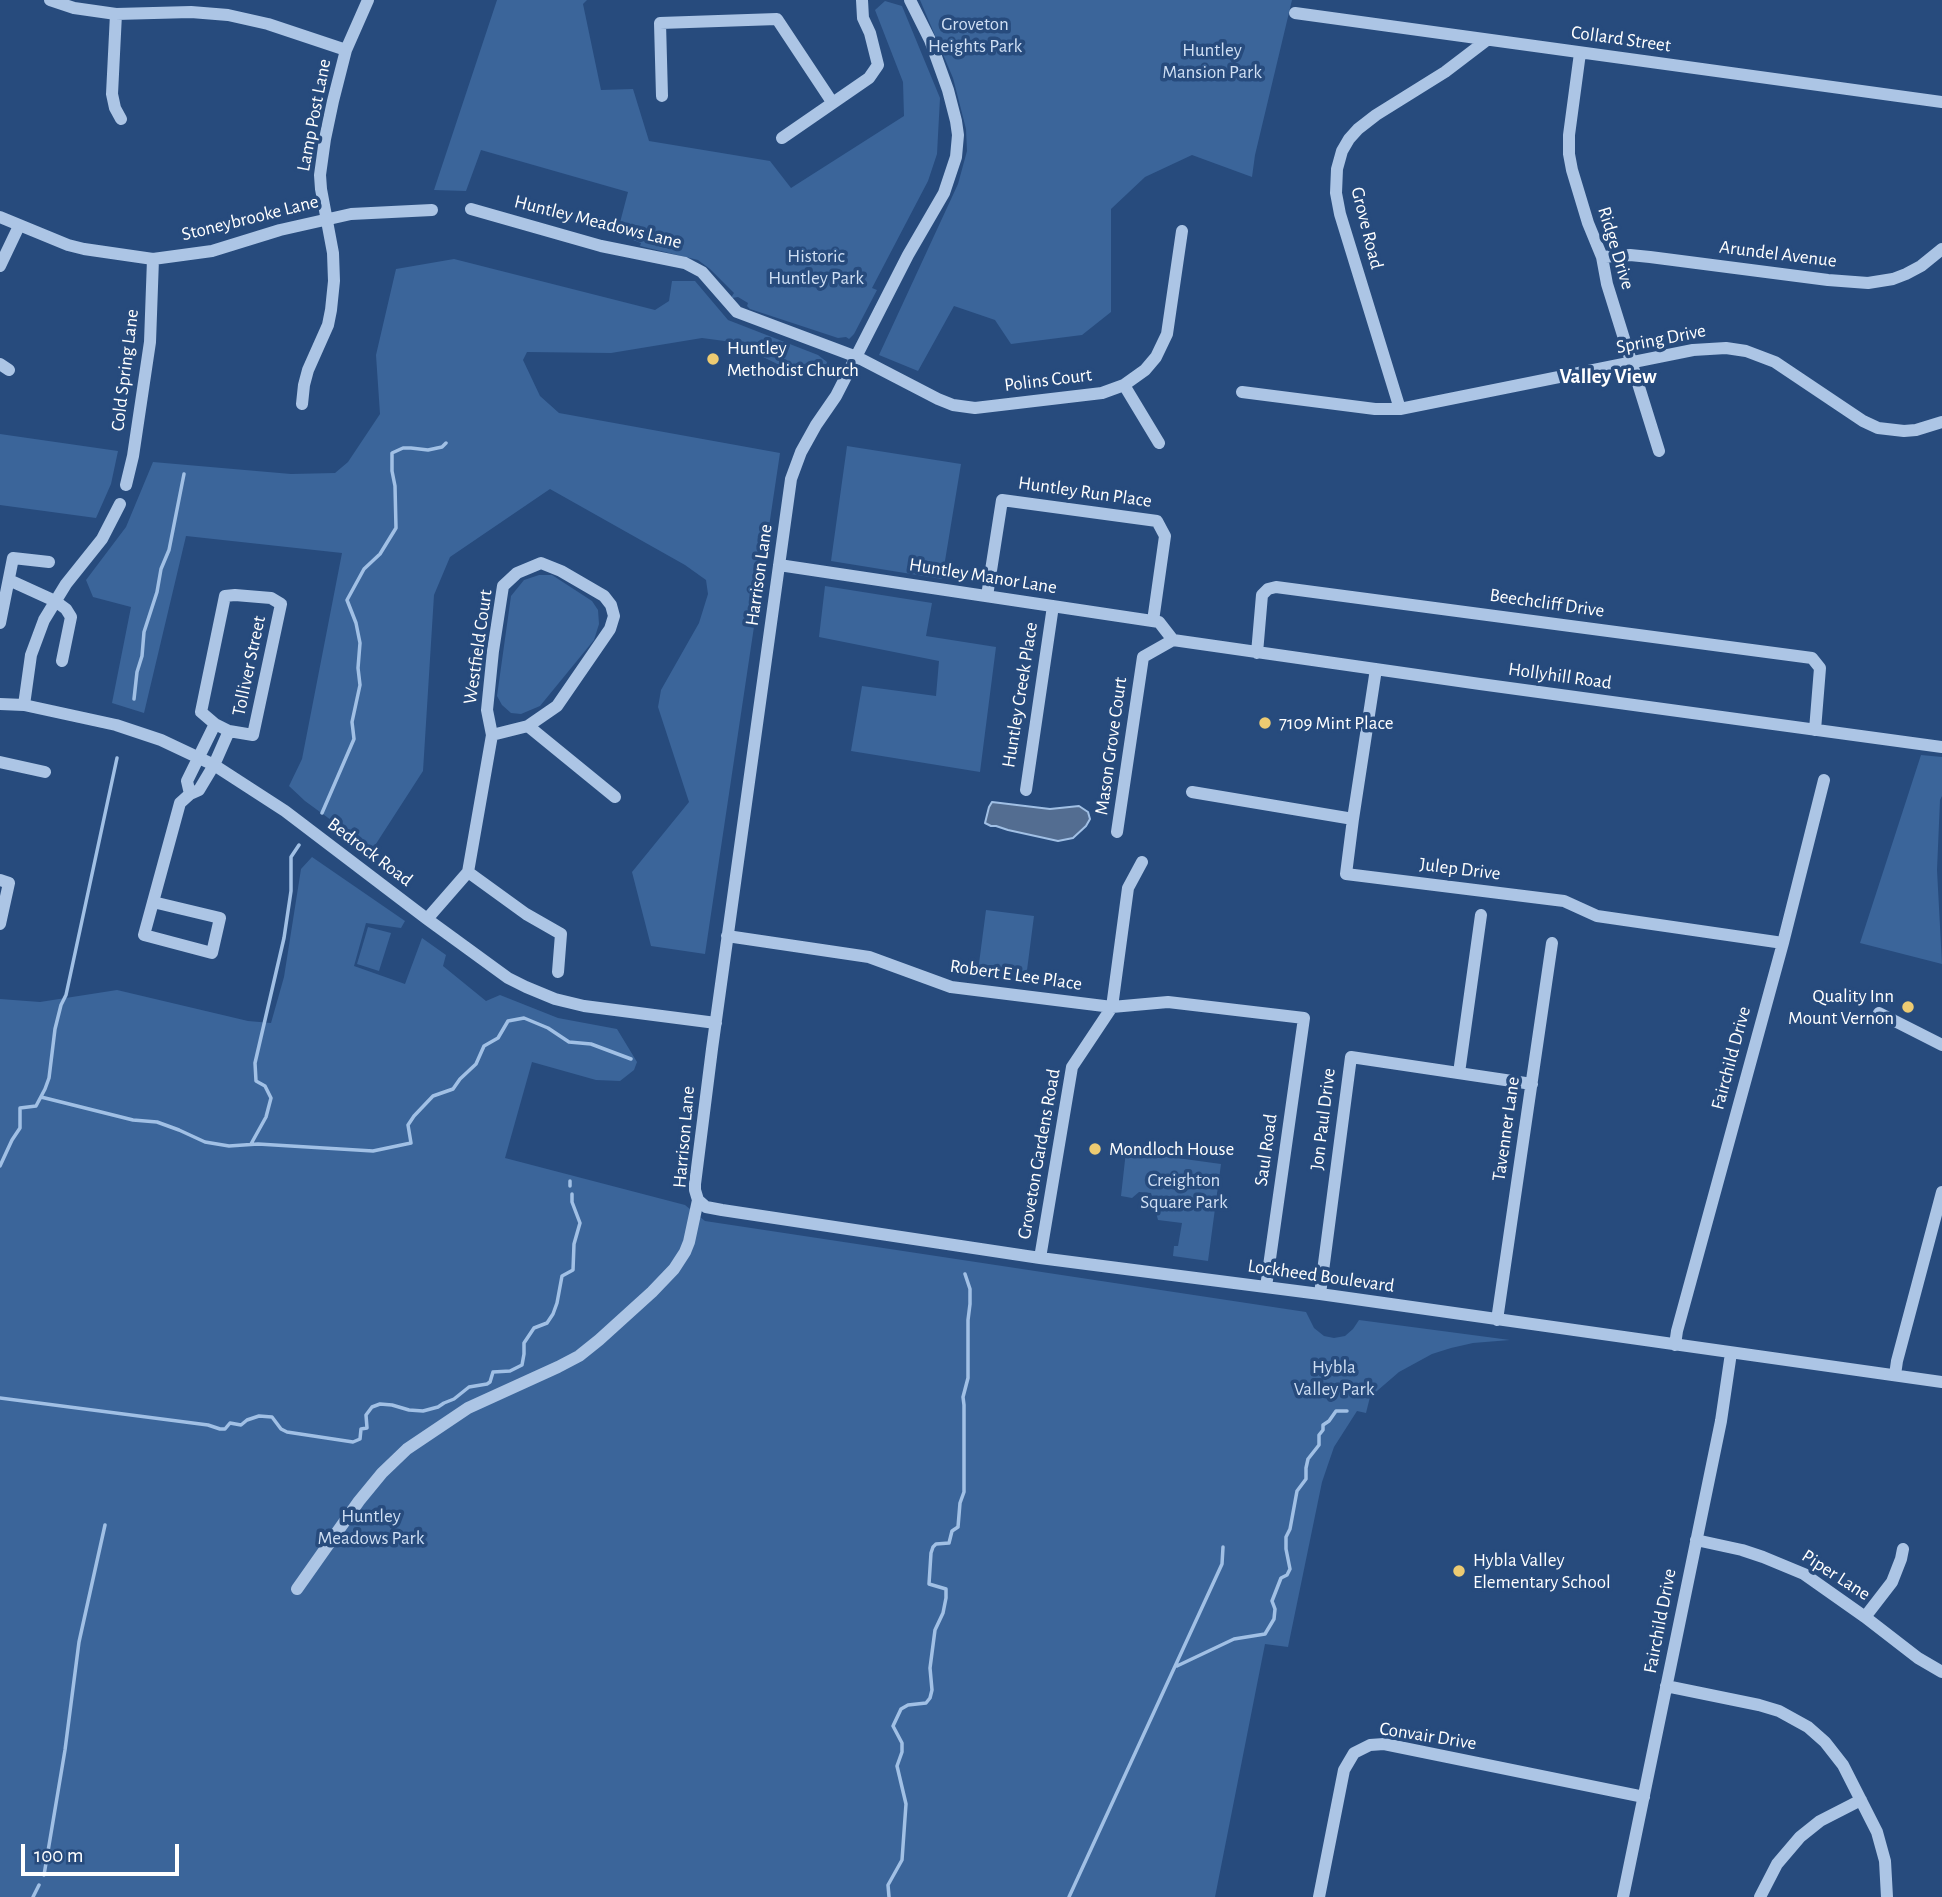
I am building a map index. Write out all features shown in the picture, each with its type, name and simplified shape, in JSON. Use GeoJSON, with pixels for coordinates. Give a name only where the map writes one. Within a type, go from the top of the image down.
{"type":"FeatureCollection","features":[{"type":"Feature","properties":{"kind":"street"},"geometry":{"type":"LineString","coordinates":[[50,0],[74,8],[116,14],[191,12],[228,15],[268,24],[346,51]]}},
{"type":"Feature","properties":{"kind":"street","name":"Lamp Post Lane"},"geometry":{"type":"LineString","coordinates":[[302,404],[306,377],[323,338],[331,310],[334,268],[321,189],[321,165],[346,51],[368,0]]}},
{"type":"Feature","properties":{"kind":"street"},"geometry":{"type":"LineString","coordinates":[[782,138],[869,78],[878,65],[870,33],[863,18],[862,0]]}},
{"type":"Feature","properties":{"kind":"street","name":"Harrison Lane"},"geometry":{"type":"LineString","coordinates":[[297,1589],[359,1501],[407,1449],[468,1408],[579,1356],[652,1292],[674,1269],[689,1242],[698,1200],[695,1184],[727,936],[795,466],[816,425],[857,358],[908,255],[944,193],[956,157],[958,135],[948,90],[930,40],[910,0]]}},
{"type":"Feature","properties":{"kind":"street","name":"Collard Street"},"geometry":{"type":"LineString","coordinates":[[1295,13],[1942,102]]}},
{"type":"Feature","properties":{"kind":"street"},"geometry":{"type":"LineString","coordinates":[[116,14],[112,94],[121,119]]}},
{"type":"Feature","properties":{"kind":"street"},"geometry":{"type":"LineString","coordinates":[[662,96],[660,23],[777,19],[832,102]]}},
{"type":"Feature","properties":{"kind":"street","name":"Grove Road"},"geometry":{"type":"LineString","coordinates":[[1400,410],[1340,214],[1336,193],[1337,169],[1342,151],[1358,129],[1445,72],[1487,40]]}},
{"type":"Feature","properties":{"kind":"street","name":"Ridge Drive"},"geometry":{"type":"LineString","coordinates":[[1580,53],[1569,135],[1572,170],[1588,223],[1602,257],[1607,284],[1659,451]]}},
{"type":"Feature","properties":{"kind":"street","name":"Huntley Meadows Lane"},"geometry":{"type":"LineString","coordinates":[[471,209],[601,246],[685,263],[702,272],[737,312],[857,358]]}},
{"type":"Feature","properties":{"kind":"street","name":"Stoneybrooke Lane"},"geometry":{"type":"LineString","coordinates":[[0,217],[85,249],[153,259],[212,251],[327,219],[377,212],[432,210]]}},
{"type":"Feature","properties":{"kind":"street"},"geometry":{"type":"LineString","coordinates":[[0,266],[19,226]]}},
{"type":"Feature","properties":{"kind":"street","name":"Polins Court"},"geometry":{"type":"LineString","coordinates":[[857,358],[938,399],[967,407],[984,408],[1102,393],[1124,385],[1145,370],[1164,343],[1182,231]]}},
{"type":"Feature","properties":{"kind":"street","name":"Arundel Avenue"},"geometry":{"type":"LineString","coordinates":[[1602,257],[1630,255],[1868,283],[1886,281],[1906,274],[1942,249]]}},
{"type":"Feature","properties":{"kind":"street","name":"Cold Spring Lane"},"geometry":{"type":"LineString","coordinates":[[127,485],[150,342],[153,259]]}},
{"type":"Feature","properties":{"kind":"street","name":"Spring Drive"},"geometry":{"type":"LineString","coordinates":[[1242,392],[1375,410],[1400,410],[1693,350],[1715,348],[1736,349],[1775,362],[1863,421],[1878,428],[1904,431],[1942,422]]}},
{"type":"Feature","properties":{"kind":"street"},"geometry":{"type":"LineString","coordinates":[[1124,385],[1159,443]]}},
{"type":"Feature","properties":{"kind":"street","name":"Huntley Run Place"},"geometry":{"type":"LineString","coordinates":[[987,596],[1002,500],[1157,520],[1165,536],[1153,621]]}},
{"type":"Feature","properties":{"kind":"street"},"geometry":{"type":"LineString","coordinates":[[24,705],[32,655],[44,620],[66,584],[102,539],[120,504]]}},
{"type":"Feature","properties":{"kind":"street"},"geometry":{"type":"LineString","coordinates":[[0,623],[13,558],[48,562]]}},
{"type":"Feature","properties":{"kind":"street","name":"Westfield Court"},"geometry":{"type":"LineString","coordinates":[[468,872],[492,735],[487,710],[503,586],[517,573],[541,564],[561,571],[604,596],[611,605],[614,616],[610,629],[557,706],[528,726],[492,735]]}},
{"type":"Feature","properties":{"kind":"street","name":"Huntley Manor Lane"},"geometry":{"type":"LineString","coordinates":[[779,565],[1153,621]]}},
{"type":"Feature","properties":{"kind":"street"},"geometry":{"type":"LineString","coordinates":[[9,580],[66,609],[71,617],[62,661]]}},
{"type":"Feature","properties":{"kind":"street","name":"Beechcliff Drive"},"geometry":{"type":"LineString","coordinates":[[1257,653],[1262,595],[1268,589],[1276,587],[1798,656],[1812,658],[1820,668],[1815,730]]}},
{"type":"Feature","properties":{"kind":"street","name":"Tolliver Street"},"geometry":{"type":"LineString","coordinates":[[226,596],[271,598],[281,604],[281,610],[253,735],[229,731],[201,712],[226,596]]}},
{"type":"Feature","properties":{"kind":"street","name":"Huntley Creek Place"},"geometry":{"type":"LineString","coordinates":[[1026,790],[1053,606]]}},
{"type":"Feature","properties":{"kind":"street"},"geometry":{"type":"LineString","coordinates":[[1153,621],[1159,622],[1173,640]]}},
{"type":"Feature","properties":{"kind":"street","name":"Hollyhill Road"},"geometry":{"type":"LineString","coordinates":[[1173,640],[1942,747]]}},
{"type":"Feature","properties":{"kind":"street","name":"Mason Grove Court"},"geometry":{"type":"LineString","coordinates":[[1118,832],[1143,657],[1173,640]]}},
{"type":"Feature","properties":{"kind":"street"},"geometry":{"type":"LineString","coordinates":[[1192,792],[1353,819],[1376,669]]}},
{"type":"Feature","properties":{"kind":"street","name":"Bedrock Road"},"geometry":{"type":"LineString","coordinates":[[0,704],[24,705],[116,725],[199,757],[285,811],[508,978],[555,999],[584,1006],[716,1023]]}},
{"type":"Feature","properties":{"kind":"street","name":"Tolliver Street"},"geometry":{"type":"LineString","coordinates":[[215,724],[187,781],[190,794],[199,790],[229,731]]}},
{"type":"Feature","properties":{"kind":"street"},"geometry":{"type":"LineString","coordinates":[[528,726],[615,797]]}},
{"type":"Feature","properties":{"kind":"street"},"geometry":{"type":"LineString","coordinates":[[0,762],[45,772]]}},
{"type":"Feature","properties":{"kind":"street","name":"Fairchild Drive"},"geometry":{"type":"LineString","coordinates":[[1675,1345],[1678,1325],[1783,943],[1824,780]]}},
{"type":"Feature","properties":{"kind":"street"},"geometry":{"type":"LineString","coordinates":[[153,902],[220,918],[212,953],[144,935],[153,902],[180,803],[190,794]]}},
{"type":"Feature","properties":{"kind":"street","name":"Julep Drive"},"geometry":{"type":"LineString","coordinates":[[1353,819],[1346,874],[1564,901],[1597,916],[1783,943]]}},
{"type":"Feature","properties":{"kind":"street","name":"Groveton Gardens Road"},"geometry":{"type":"LineString","coordinates":[[1040,1258],[1072,1067],[1112,1007],[1128,888],[1142,862]]}},
{"type":"Feature","properties":{"kind":"street"},"geometry":{"type":"LineString","coordinates":[[427,919],[468,872],[526,914],[561,934],[558,972]]}},
{"type":"Feature","properties":{"kind":"street"},"geometry":{"type":"LineString","coordinates":[[0,880],[9,883],[0,924]]}},
{"type":"Feature","properties":{"kind":"street"},"geometry":{"type":"LineString","coordinates":[[1459,1073],[1481,915]]}},
{"type":"Feature","properties":{"kind":"street","name":"Robert E Lee Place"},"geometry":{"type":"LineString","coordinates":[[727,936],[869,957],[951,987],[1112,1007],[1168,1002],[1304,1018]]}},
{"type":"Feature","properties":{"kind":"street","name":"Tavenner Lane"},"geometry":{"type":"LineString","coordinates":[[1497,1320],[1552,943]]}},
{"type":"Feature","properties":{"kind":"street"},"geometry":{"type":"LineString","coordinates":[[1879,1013],[1942,1045]]}},
{"type":"Feature","properties":{"kind":"street","name":"Saul Road"},"geometry":{"type":"LineString","coordinates":[[1266,1287],[1304,1018]]}},
{"type":"Feature","properties":{"kind":"street","name":"Jon Paul Drive"},"geometry":{"type":"LineString","coordinates":[[1320,1294],[1351,1057],[1532,1084]]}},
{"type":"Feature","properties":{"kind":"street"},"geometry":{"type":"LineString","coordinates":[[1895,1375],[1942,1192]]}},
{"type":"Feature","properties":{"kind":"street","name":"Lockheed Boulevard"},"geometry":{"type":"LineString","coordinates":[[698,1200],[706,1207],[722,1210],[1040,1258],[1320,1294],[1942,1382]]}},
{"type":"Feature","properties":{"kind":"street","name":"Fairchild Drive"},"geometry":{"type":"LineString","coordinates":[[1623,1897],[1721,1421],[1731,1353]]}},
{"type":"Feature","properties":{"kind":"street","name":"Piper Lane"},"geometry":{"type":"LineString","coordinates":[[1696,1540],[1742,1550],[1789,1567],[1820,1584],[1918,1658],[1942,1672]]}},
{"type":"Feature","properties":{"kind":"street"},"geometry":{"type":"LineString","coordinates":[[1865,1617],[1892,1582],[1903,1549]]}},
{"type":"Feature","properties":{"kind":"street"},"geometry":{"type":"LineString","coordinates":[[1666,1686],[1779,1711],[1817,1734],[1843,1765],[1877,1832],[1887,1876],[1887,1897]]}},
{"type":"Feature","properties":{"kind":"street","name":"Convair Drive"},"geometry":{"type":"LineString","coordinates":[[1319,1897],[1344,1770],[1354,1753],[1370,1745],[1384,1744],[1644,1797]]}},
{"type":"Feature","properties":{"kind":"street"},"geometry":{"type":"LineString","coordinates":[[1760,1897],[1777,1864],[1800,1838],[1820,1821],[1861,1800]]}},
{"type":"Feature","properties":{"kind":"green space","name":"Historic Huntley Park"},"geometry":{"type":"Polygon","coordinates":[[[497,0],[587,0],[583,4],[601,90],[633,89],[649,141],[770,161],[791,188],[904,116],[903,82],[875,10],[885,1],[902,6],[940,98],[937,154],[928,181],[872,288],[877,290],[854,334],[849,339],[838,338],[750,309],[748,303],[738,297],[732,298],[734,293],[698,260],[640,246],[641,243],[617,234],[628,192],[481,150],[466,191],[434,190],[497,0]]]}},
{"type":"Feature","properties":{"kind":"green space"},"geometry":{"type":"Polygon","coordinates":[[[920,0],[1292,0],[1252,177],[1192,155],[1145,177],[1111,209],[1111,312],[1082,335],[1011,344],[995,320],[954,306],[918,371],[879,355],[958,184],[967,151],[966,129],[953,78],[920,0]]]}},
{"type":"Feature","properties":{"kind":"green space"},"geometry":{"type":"Polygon","coordinates":[[[454,259],[655,310],[669,301],[672,281],[695,281],[728,320],[818,355],[827,362],[825,369],[816,377],[794,372],[732,342],[702,338],[611,353],[527,352],[523,360],[540,396],[559,413],[780,453],[705,954],[651,946],[632,872],[689,802],[658,707],[661,690],[699,623],[708,594],[706,580],[685,565],[550,489],[450,557],[434,595],[423,771],[372,850],[305,801],[289,786],[302,759],[342,553],[186,536],[144,713],[112,703],[131,607],[93,597],[86,580],[126,527],[153,462],[291,474],[335,473],[348,462],[380,414],[376,355],[396,269],[454,259]]]}},
{"type":"Feature","properties":{"kind":"green space"},"geometry":{"type":"Polygon","coordinates":[[[0,434],[118,451],[111,484],[96,518],[0,505],[0,434]]]}},
{"type":"Feature","properties":{"kind":"green space"},"geometry":{"type":"Polygon","coordinates":[[[847,446],[961,464],[942,579],[831,561],[847,446]]]}},
{"type":"Feature","properties":{"kind":"green space"},"geometry":{"type":"Polygon","coordinates":[[[539,575],[552,575],[592,601],[598,610],[599,624],[594,640],[540,706],[521,714],[511,713],[497,696],[511,596],[524,580],[539,575]]]}},
{"type":"Feature","properties":{"kind":"green space"},"geometry":{"type":"Polygon","coordinates":[[[825,586],[932,603],[926,636],[996,647],[980,772],[851,751],[862,686],[936,696],[939,661],[819,637],[825,586]]]}},
{"type":"Feature","properties":{"kind":"green space"},"geometry":{"type":"Polygon","coordinates":[[[1921,755],[1942,757],[1937,870],[1942,964],[1860,943],[1921,755]]]}},
{"type":"Feature","properties":{"kind":"green space","name":"Huntley Meadows Park"},"geometry":{"type":"Polygon","coordinates":[[[312,857],[405,921],[401,928],[366,923],[354,966],[405,984],[422,938],[446,955],[443,966],[486,1001],[500,995],[558,1018],[617,1029],[637,1062],[634,1070],[620,1081],[596,1080],[532,1062],[505,1158],[685,1205],[705,1221],[1306,1312],[1314,1328],[1324,1336],[1334,1338],[1345,1336],[1359,1320],[1510,1340],[1451,1348],[1432,1354],[1399,1372],[1370,1397],[1366,1413],[1357,1411],[1334,1447],[1322,1482],[1288,1647],[1265,1644],[1215,1897],[0,1897],[0,999],[40,1002],[117,990],[248,1021],[271,1023],[284,977],[301,869],[312,857]]]}},
{"type":"Feature","properties":{"kind":"green space"},"geometry":{"type":"Polygon","coordinates":[[[986,910],[1034,916],[1026,978],[978,971],[986,910]]]}},
{"type":"Feature","properties":{"kind":"green space"},"geometry":{"type":"Polygon","coordinates":[[[368,927],[391,933],[379,971],[357,964],[368,927]]]}},
{"type":"Feature","properties":{"kind":"green space","name":"Creighton Square Park"},"geometry":{"type":"Polygon","coordinates":[[[1126,1151],[1221,1164],[1208,1261],[1173,1256],[1174,1246],[1178,1246],[1182,1223],[1158,1220],[1151,1193],[1139,1192],[1132,1198],[1121,1196],[1126,1151]]]}},
{"type":"Feature","properties":{"kind":"shaded area"},"geometry":{"type":"Polygon","coordinates":[[[992,802],[1050,809],[1079,806],[1088,812],[1090,819],[1073,838],[1058,841],[985,823],[992,802]]]}},
{"type":"Feature","properties":{"kind":"waterway"},"geometry":{"type":"LineString","coordinates":[[322,813],[354,739],[352,722],[360,685],[360,643],[347,600],[364,569],[380,554],[396,528],[392,453],[403,448],[428,450],[442,447],[446,443]]}},
{"type":"Feature","properties":{"kind":"waterway"},"geometry":{"type":"LineString","coordinates":[[134,699],[144,632],[157,592],[161,569],[169,550],[184,474]]}},
{"type":"Feature","properties":{"kind":"waterway"},"geometry":{"type":"LineString","coordinates":[[0,1166],[20,1128],[20,1108],[36,1106],[49,1078],[55,1029],[66,995],[117,758]]}},
{"type":"Feature","properties":{"kind":"waterway"},"geometry":{"type":"LineString","coordinates":[[251,1144],[266,1117],[271,1098],[265,1086],[256,1081],[255,1063],[284,938],[291,891],[291,857],[299,845]]}},
{"type":"Feature","properties":{"kind":"waterway"},"geometry":{"type":"LineString","coordinates":[[41,1097],[133,1120],[157,1122],[205,1142],[229,1146],[258,1144],[373,1151],[411,1143],[408,1125],[414,1116],[433,1096],[453,1089],[476,1064],[484,1046],[498,1038],[508,1021],[524,1018],[548,1028],[569,1042],[591,1044],[631,1059]]}},
{"type":"Feature","properties":{"kind":"waterway"},"geometry":{"type":"LineString","coordinates":[[570,1181],[570,1186]]}},
{"type":"Feature","properties":{"kind":"waterway"},"geometry":{"type":"LineString","coordinates":[[0,1398],[208,1425],[220,1429],[225,1429],[230,1423],[241,1425],[259,1416],[272,1417],[281,1429],[287,1432],[353,1442],[360,1439],[361,1429],[367,1428],[366,1415],[372,1407],[380,1404],[423,1411],[438,1407],[469,1387],[487,1384],[493,1372],[510,1371],[522,1365],[524,1343],[534,1328],[547,1323],[557,1303],[562,1276],[573,1270],[574,1244],[580,1223],[572,1202],[572,1194]]}},
{"type":"Feature","properties":{"kind":"waterway"},"geometry":{"type":"LineString","coordinates":[[889,1897],[888,1885],[902,1860],[906,1804],[897,1766],[902,1743],[893,1726],[901,1709],[908,1705],[926,1703],[930,1698],[930,1668],[935,1630],[946,1598],[946,1589],[929,1584],[931,1553],[936,1544],[949,1543],[952,1531],[958,1527],[964,1492],[963,1397],[968,1378],[970,1304],[970,1289],[965,1274]]}},
{"type":"Feature","properties":{"kind":"waterway"},"geometry":{"type":"LineString","coordinates":[[1177,1666],[1234,1639],[1265,1634],[1274,1619],[1272,1601],[1281,1578],[1287,1575],[1290,1569],[1286,1537],[1297,1491],[1306,1479],[1308,1459],[1319,1445],[1323,1425],[1336,1411],[1347,1411]]}},
{"type":"Feature","properties":{"kind":"waterway"},"geometry":{"type":"LineString","coordinates":[[44,1875],[65,1750],[79,1642],[105,1525]]}},
{"type":"Feature","properties":{"kind":"waterway"},"geometry":{"type":"LineString","coordinates":[[1069,1897],[1222,1564],[1223,1547]]}},
{"type":"Feature","properties":{"kind":"waterway"},"geometry":{"type":"LineString","coordinates":[[33,1897],[39,1885]]}},
{"type":"Feature","properties":{"kind":"place","name":"Huntley Methodist Church"},"geometry":{"type":"Point","coordinates":[713,359]}},
{"type":"Feature","properties":{"kind":"place","name":"7109 Mint Place"},"geometry":{"type":"Point","coordinates":[1265,723]}},
{"type":"Feature","properties":{"kind":"place","name":"Quality Inn Mount Vernon"},"geometry":{"type":"Point","coordinates":[1908,1007]}},
{"type":"Feature","properties":{"kind":"place","name":"Mondloch House"},"geometry":{"type":"Point","coordinates":[1095,1149]}},
{"type":"Feature","properties":{"kind":"place","name":"Hybla Valley Elementary School"},"geometry":{"type":"Point","coordinates":[1459,1571]}},
{"type":"Feature","properties":{"kind":"district","name":"Valley View"},"geometry":{"type":"Point","coordinates":[1608,377]}},
{"type":"Feature","properties":{"kind":"park label","name":"Groveton Heights Park"},"geometry":{"type":"Point","coordinates":[975,35]}},
{"type":"Feature","properties":{"kind":"park label","name":"Huntley Mansion Park"},"geometry":{"type":"Point","coordinates":[1212,61]}},
{"type":"Feature","properties":{"kind":"park label","name":"Hybla Valley Park"},"geometry":{"type":"Point","coordinates":[1334,1378]}}]}
